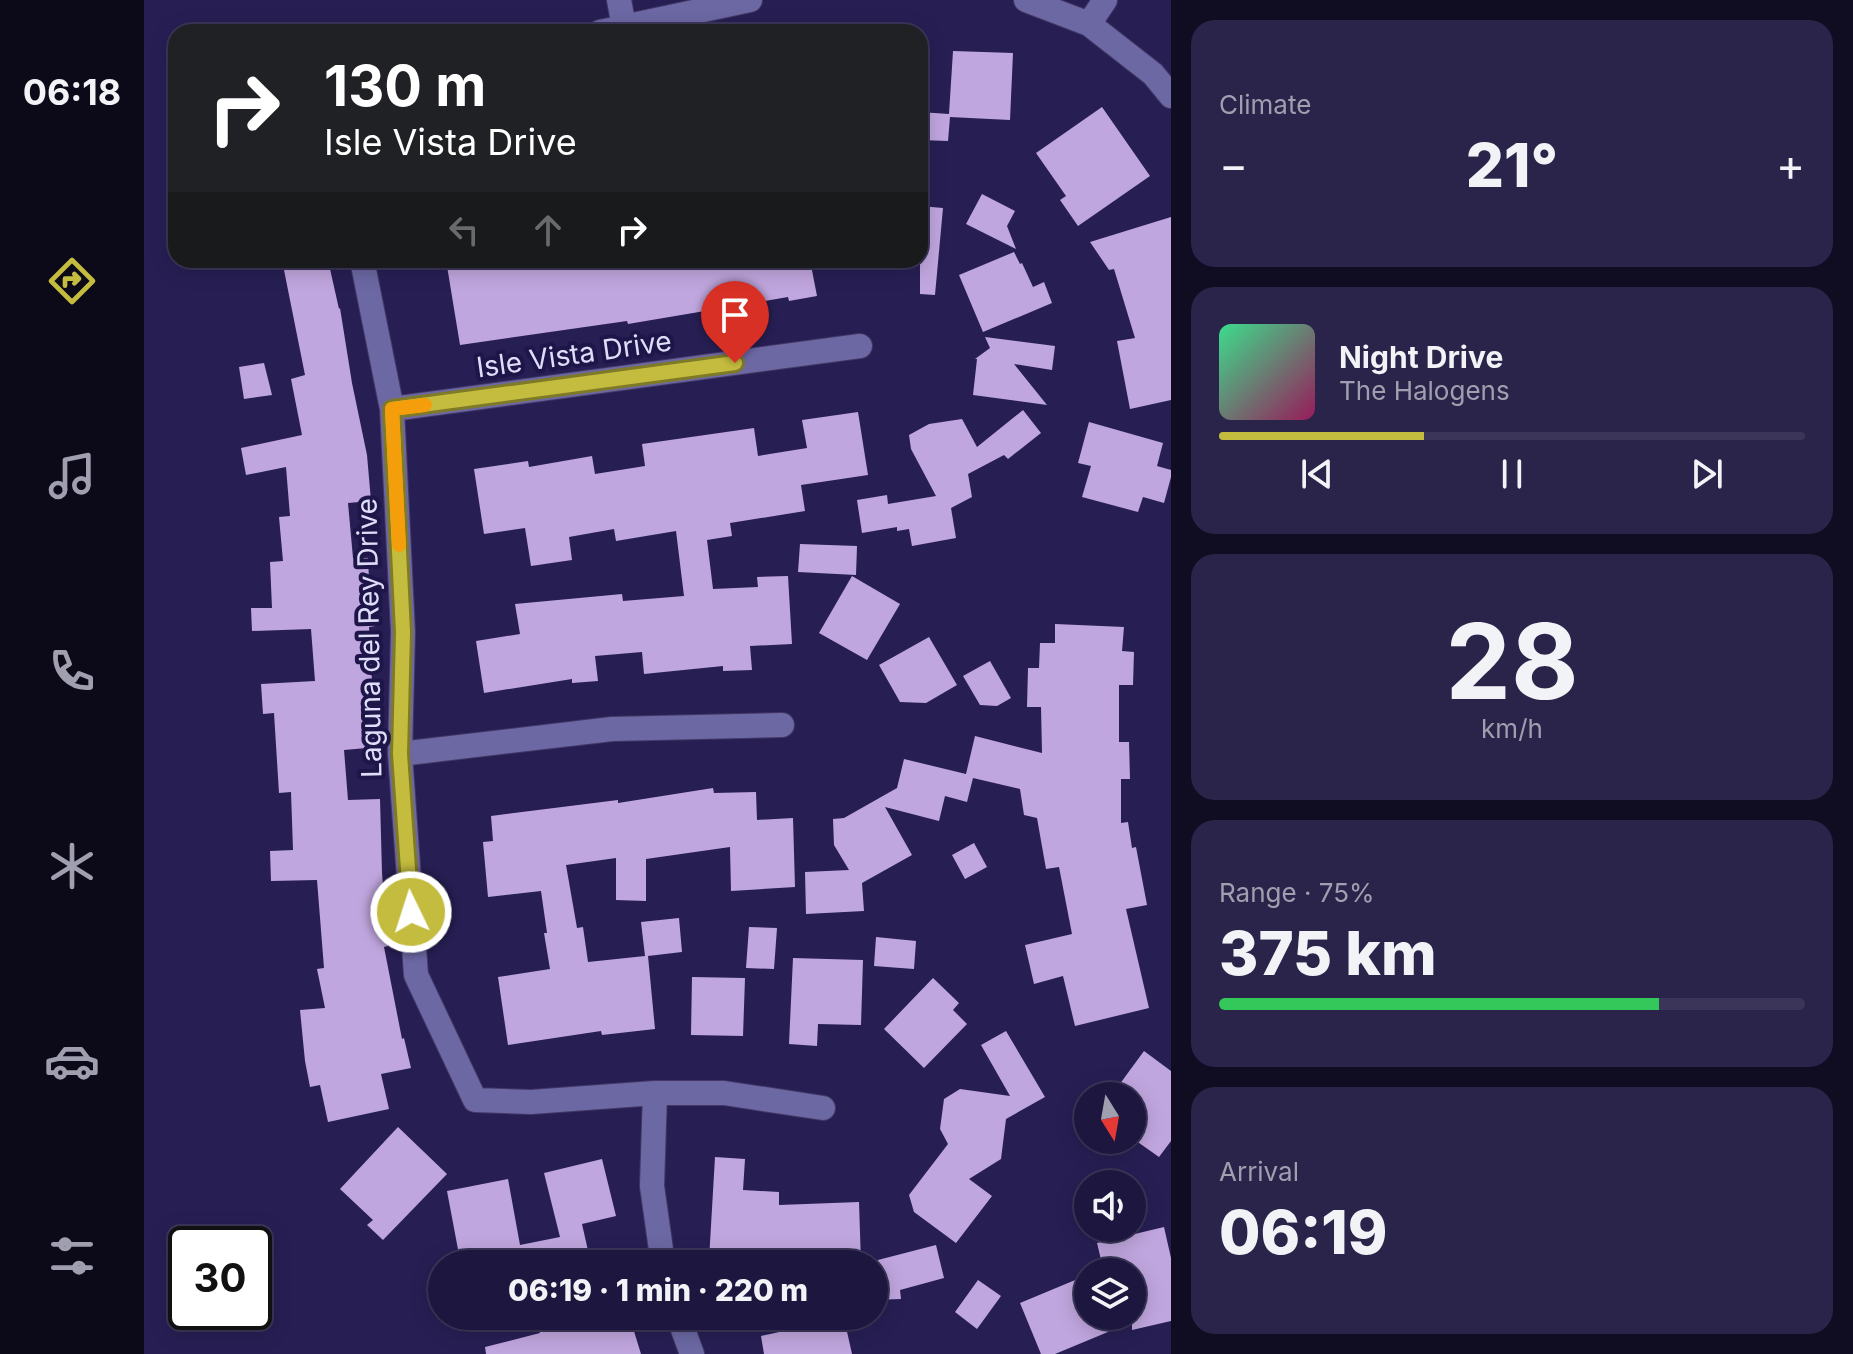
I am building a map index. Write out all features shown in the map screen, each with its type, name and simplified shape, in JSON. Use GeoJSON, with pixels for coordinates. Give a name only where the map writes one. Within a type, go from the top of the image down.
{"type":"FeatureCollection","features":[{"type":"Feature","properties":{"kind":"street"},"geometry":{"type":"LineString","coordinates":[[613,24],[619,0]]}},
{"type":"Feature","properties":{"kind":"street"},"geometry":{"type":"LineString","coordinates":[[636,24],[750,0]]}},
{"type":"Feature","properties":{"kind":"street"},"geometry":{"type":"LineString","coordinates":[[1026,0],[1089,24],[1153,74],[1171,96]]}},
{"type":"Feature","properties":{"kind":"street"},"geometry":{"type":"LineString","coordinates":[[1089,24],[1105,0]]}},
{"type":"Feature","properties":{"kind":"street","name":"Laguna del Rey Drive"},"geometry":{"type":"LineString","coordinates":[[364,268],[392,409],[403,632],[400,754],[416,975],[475,1100],[531,1102],[655,1093]]}},
{"type":"Feature","properties":{"kind":"street","name":"Isle Vista Drive"},"geometry":{"type":"LineString","coordinates":[[392,409],[860,346]]}},
{"type":"Feature","properties":{"kind":"street"},"geometry":{"type":"LineString","coordinates":[[400,754],[612,729],[782,725]]}},
{"type":"Feature","properties":{"kind":"street"},"geometry":{"type":"LineString","coordinates":[[661,1250],[652,1186],[655,1093],[724,1093],[823,1108]]}},
{"type":"Feature","properties":{"kind":"street"},"geometry":{"type":"LineString","coordinates":[[683,1330],[692,1354]]}},
{"type":"Feature","properties":{"kind":"building"},"geometry":{"type":"Polygon","coordinates":[[[953,51],[1013,53],[1010,120],[950,117],[948,141],[928,140],[928,113],[949,114],[953,51]]]}},
{"type":"Feature","properties":{"kind":"building"},"geometry":{"type":"Polygon","coordinates":[[[1102,107],[1150,176],[1078,226],[1060,200],[1066,196],[1036,153],[1102,107]]]}},
{"type":"Feature","properties":{"kind":"building"},"geometry":{"type":"Polygon","coordinates":[[[982,194],[1015,211],[1007,226],[1016,249],[966,224],[982,194]]]}},
{"type":"Feature","properties":{"kind":"building"},"geometry":{"type":"Polygon","coordinates":[[[928,207],[943,208],[935,295],[920,294],[920,268],[928,268],[928,207]]]}},
{"type":"Feature","properties":{"kind":"building"},"geometry":{"type":"Polygon","coordinates":[[[1171,217],[1171,400],[1130,409],[1117,341],[1135,338],[1114,269],[1109,270],[1090,242],[1171,217]]]}},
{"type":"Feature","properties":{"kind":"building"},"geometry":{"type":"Polygon","coordinates":[[[1014,252],[1033,287],[1044,282],[1052,303],[983,332],[959,275],[1014,252]]]}},
{"type":"Feature","properties":{"kind":"building"},"geometry":{"type":"Polygon","coordinates":[[[284,268],[330,268],[367,455],[371,501],[348,503],[353,558],[368,558],[370,603],[374,603],[375,626],[369,627],[378,747],[344,750],[348,800],[380,799],[388,946],[384,947],[402,1039],[411,1068],[381,1074],[389,1109],[328,1122],[320,1085],[310,1087],[300,1010],[325,1008],[317,969],[324,968],[317,880],[271,881],[270,851],[293,850],[291,792],[279,793],[274,713],[263,714],[261,684],[315,681],[311,629],[252,631],[251,608],[272,608],[270,562],[283,561],[279,517],[290,516],[286,467],[246,475],[241,448],[302,435],[291,379],[305,375],[284,268]]]}},
{"type":"Feature","properties":{"kind":"building"},"geometry":{"type":"Polygon","coordinates":[[[447,268],[812,268],[817,296],[789,301],[788,297],[628,324],[627,321],[460,345],[447,268]]]}},
{"type":"Feature","properties":{"kind":"building"},"geometry":{"type":"Polygon","coordinates":[[[985,337],[1055,346],[1052,370],[1014,364],[1047,405],[973,395],[975,359],[990,348],[985,337]]]}},
{"type":"Feature","properties":{"kind":"building"},"geometry":{"type":"Polygon","coordinates":[[[264,363],[272,395],[244,399],[239,367],[264,363]]]}},
{"type":"Feature","properties":{"kind":"building"},"geometry":{"type":"Polygon","coordinates":[[[1023,410],[1041,433],[1008,459],[1004,455],[968,474],[972,497],[951,508],[956,538],[912,546],[909,529],[897,531],[897,527],[862,533],[857,500],[887,495],[888,504],[936,496],[911,449],[909,435],[929,424],[962,419],[977,447],[1023,410]]]}},
{"type":"Feature","properties":{"kind":"building"},"geometry":{"type":"Polygon","coordinates":[[[858,412],[868,475],[801,485],[805,511],[730,523],[732,536],[707,540],[713,589],[758,587],[757,577],[788,576],[792,644],[750,646],[752,670],[723,671],[723,666],[644,674],[642,652],[595,656],[598,681],[572,683],[572,679],[484,693],[476,641],[520,634],[515,604],[622,594],[623,601],[684,596],[676,531],[616,541],[614,529],[569,537],[572,560],[531,566],[525,528],[484,534],[474,469],[528,461],[529,467],[592,456],[595,474],[645,466],[642,444],[754,428],[758,456],[807,448],[802,420],[858,412]]]}},
{"type":"Feature","properties":{"kind":"building"},"geometry":{"type":"Polygon","coordinates":[[[1089,422],[1163,443],[1157,466],[1171,470],[1164,503],[1143,497],[1138,512],[1082,497],[1091,466],[1078,463],[1089,422]]]}},
{"type":"Feature","properties":{"kind":"building"},"geometry":{"type":"Polygon","coordinates":[[[800,544],[857,546],[856,575],[798,572],[800,544]]]}},
{"type":"Feature","properties":{"kind":"building"},"geometry":{"type":"Polygon","coordinates":[[[852,576],[900,604],[867,660],[819,633],[852,576]]]}},
{"type":"Feature","properties":{"kind":"building"},"geometry":{"type":"Polygon","coordinates":[[[1055,624],[1124,627],[1122,651],[1134,652],[1133,685],[1119,685],[1119,742],[1129,742],[1130,779],[1121,779],[1121,823],[1128,822],[1132,848],[1136,847],[1147,905],[1126,909],[1149,1008],[1075,1026],[1063,976],[1034,984],[1025,945],[1072,934],[1059,867],[1046,869],[1037,818],[1024,815],[1020,789],[973,778],[967,802],[945,796],[939,821],[885,807],[912,855],[862,883],[864,911],[806,914],[805,872],[849,870],[834,845],[833,819],[844,818],[897,788],[904,759],[966,774],[975,736],[1042,753],[1041,707],[1027,707],[1028,668],[1039,668],[1040,643],[1055,643],[1055,624]]]}},
{"type":"Feature","properties":{"kind":"building"},"geometry":{"type":"Polygon","coordinates":[[[929,637],[957,685],[926,703],[900,702],[879,665],[929,637]]]}},
{"type":"Feature","properties":{"kind":"building"},"geometry":{"type":"Polygon","coordinates":[[[990,661],[1011,698],[997,706],[980,705],[963,676],[990,661]]]}},
{"type":"Feature","properties":{"kind":"building"},"geometry":{"type":"Polygon","coordinates":[[[713,788],[714,793],[756,792],[757,820],[793,818],[795,887],[731,891],[730,847],[646,859],[646,901],[616,900],[616,858],[566,865],[577,928],[583,927],[588,962],[645,956],[641,922],[679,918],[682,952],[648,956],[655,1029],[602,1035],[601,1031],[508,1045],[498,977],[550,969],[541,891],[488,897],[483,842],[493,841],[491,816],[618,800],[618,803],[713,788]]]}},
{"type":"Feature","properties":{"kind":"building"},"geometry":{"type":"Polygon","coordinates":[[[974,843],[987,867],[965,879],[952,855],[974,843]]]}},
{"type":"Feature","properties":{"kind":"building"},"geometry":{"type":"Polygon","coordinates":[[[749,927],[777,928],[774,969],[746,968],[749,927]]]}},
{"type":"Feature","properties":{"kind":"building"},"geometry":{"type":"Polygon","coordinates":[[[876,937],[916,941],[914,969],[874,966],[876,937]]]}},
{"type":"Feature","properties":{"kind":"building"},"geometry":{"type":"Polygon","coordinates":[[[793,958],[863,960],[861,1025],[818,1024],[817,1046],[789,1044],[793,958]]]}},
{"type":"Feature","properties":{"kind":"building"},"geometry":{"type":"Polygon","coordinates":[[[692,977],[745,978],[743,1036],[691,1035],[692,977]]]}},
{"type":"Feature","properties":{"kind":"building"},"geometry":{"type":"Polygon","coordinates":[[[933,978],[959,1003],[953,1010],[967,1024],[924,1068],[884,1029],[933,978]]]}},
{"type":"Feature","properties":{"kind":"building"},"geometry":{"type":"Polygon","coordinates":[[[1006,1031],[1045,1097],[1006,1119],[1001,1159],[969,1179],[992,1196],[956,1243],[914,1212],[909,1195],[948,1144],[940,1129],[944,1099],[960,1089],[1010,1096],[981,1045],[1006,1031]]]}},
{"type":"Feature","properties":{"kind":"building"},"geometry":{"type":"Polygon","coordinates":[[[1144,1051],[1171,1071],[1171,1141],[1159,1157],[1146,1148],[1146,1082],[1121,1082],[1144,1051]]]}},
{"type":"Feature","properties":{"kind":"building"},"geometry":{"type":"Polygon","coordinates":[[[398,1127],[447,1174],[383,1240],[367,1225],[373,1220],[340,1189],[398,1127]]]}},
{"type":"Feature","properties":{"kind":"building"},"geometry":{"type":"Polygon","coordinates":[[[715,1157],[745,1159],[743,1190],[779,1192],[779,1205],[859,1202],[861,1250],[710,1250],[715,1157]]]}},
{"type":"Feature","properties":{"kind":"building"},"geometry":{"type":"Polygon","coordinates":[[[602,1159],[616,1216],[582,1224],[588,1250],[458,1250],[447,1191],[508,1179],[520,1245],[560,1237],[544,1173],[602,1159]]]}},
{"type":"Feature","properties":{"kind":"building"},"geometry":{"type":"Polygon","coordinates":[[[1164,1227],[1171,1258],[1171,1321],[1146,1327],[1146,1258],[1101,1258],[1097,1243],[1146,1242],[1146,1231],[1164,1227]]]}},
{"type":"Feature","properties":{"kind":"building"},"geometry":{"type":"Polygon","coordinates":[[[936,1245],[944,1278],[900,1290],[901,1299],[888,1299],[888,1257],[936,1245]]]}},
{"type":"Feature","properties":{"kind":"building"},"geometry":{"type":"Polygon","coordinates":[[[978,1280],[1001,1296],[977,1329],[955,1312],[978,1280]]]}},
{"type":"Feature","properties":{"kind":"building"},"geometry":{"type":"Polygon","coordinates":[[[1074,1280],[1074,1330],[1113,1330],[1055,1354],[1041,1354],[1020,1303],[1074,1280]]]}},
{"type":"Feature","properties":{"kind":"building"},"geometry":{"type":"Polygon","coordinates":[[[538,1330],[634,1330],[641,1354],[486,1354],[485,1347],[540,1333],[538,1330]]]}},
{"type":"Feature","properties":{"kind":"building"},"geometry":{"type":"Polygon","coordinates":[[[789,1330],[847,1330],[852,1354],[764,1354],[761,1336],[789,1330]]]}},
{"type":"Feature","properties":{"kind":"slow traffic"},"geometry":{"type":"LineString","coordinates":[[399,545],[392,409],[425,405]]}},
{"type":"Feature","properties":{"kind":"route"},"geometry":{"type":"LineString","coordinates":[[411,912],[400,754],[403,632],[392,409],[735,363]]}}]}
